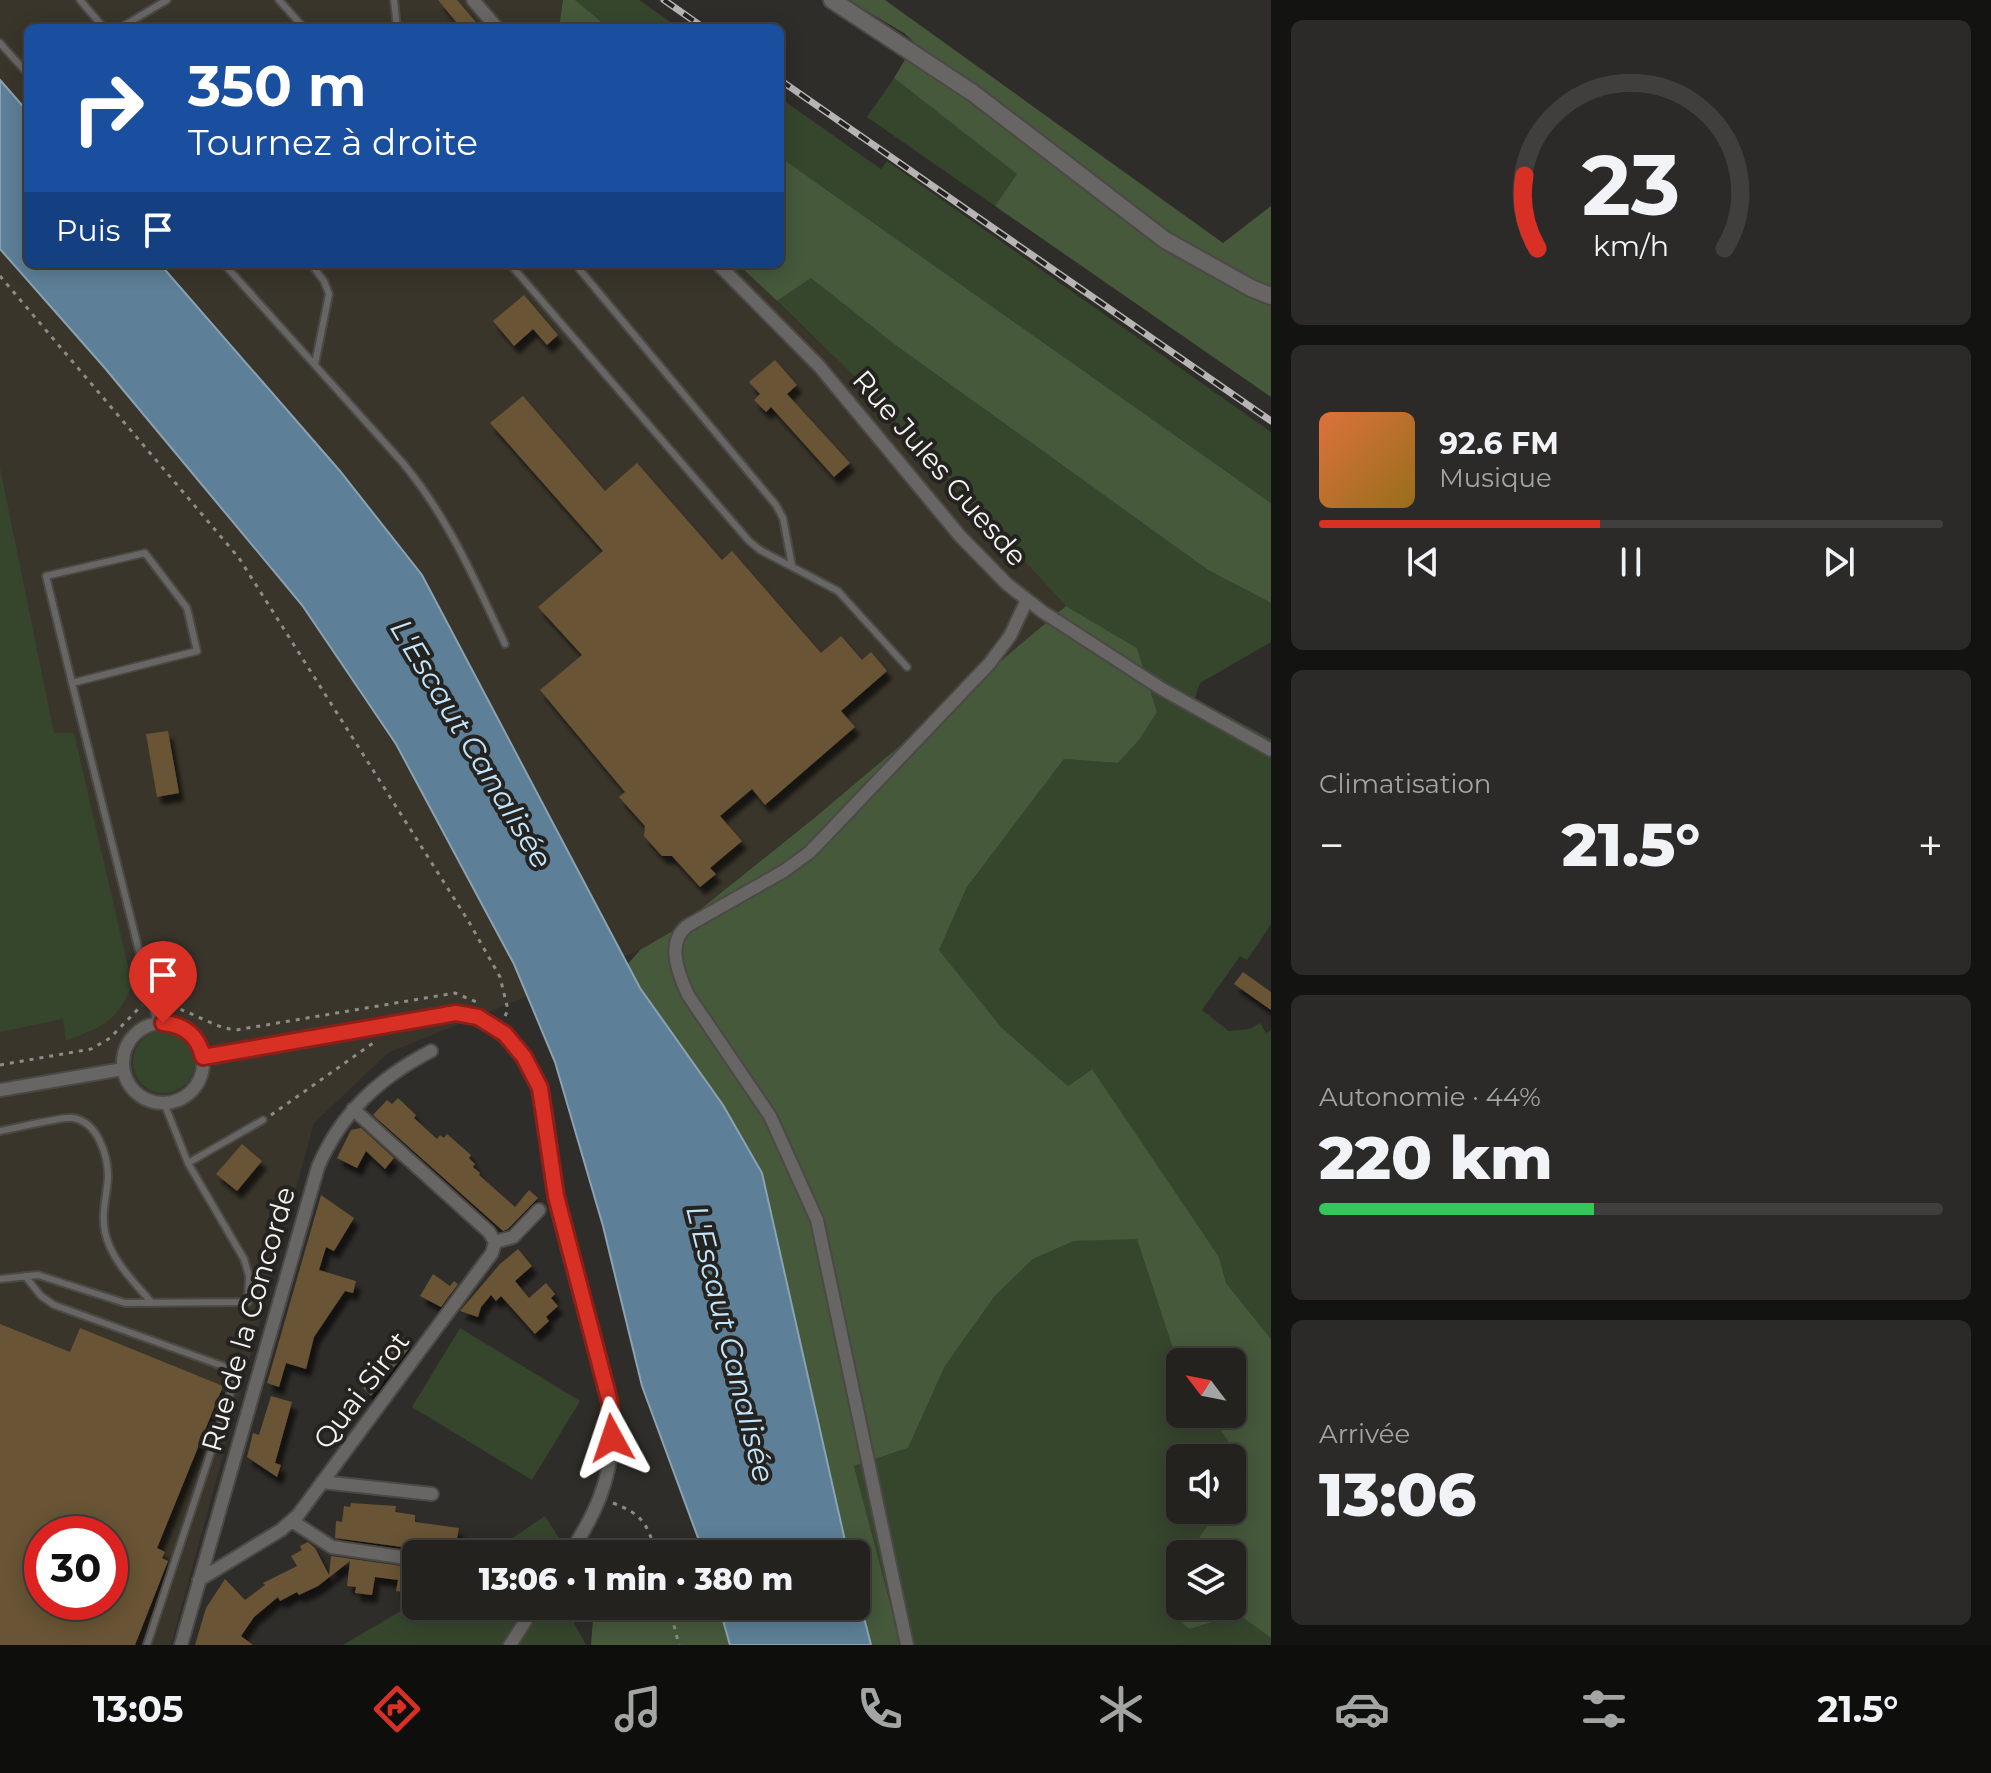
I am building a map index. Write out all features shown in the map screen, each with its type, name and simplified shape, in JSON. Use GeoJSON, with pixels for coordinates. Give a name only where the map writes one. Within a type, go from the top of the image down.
{"type":"FeatureCollection","features":[{"type":"Feature","properties":{"kind":"street"},"geometry":{"type":"LineString","coordinates":[[473,0],[494,24]]}},
{"type":"Feature","properties":{"kind":"street"},"geometry":{"type":"LineString","coordinates":[[832,0],[973,93],[1152,231],[1271,296]]}},
{"type":"Feature","properties":{"kind":"street","name":"Rue Jules Guesde"},"geometry":{"type":"LineString","coordinates":[[722,268],[819,366],[969,547],[1027,600],[1174,697],[1271,750]]}},
{"type":"Feature","properties":{"kind":"street"},"geometry":{"type":"LineString","coordinates":[[1225,273],[1271,285]]}},
{"type":"Feature","properties":{"kind":"street"},"geometry":{"type":"LineString","coordinates":[[907,1645],[817,1220],[770,1116],[688,995],[675,942],[687,926],[784,871],[822,842],[989,664],[1010,636],[1027,600]]}},
{"type":"Feature","properties":{"kind":"street"},"geometry":{"type":"LineString","coordinates":[[203,1057],[465,1013],[498,1028],[524,1057],[540,1088],[556,1196],[610,1403],[612,1450],[601,1498],[577,1540]]}},
{"type":"Feature","properties":{"kind":"street"},"geometry":{"type":"LineString","coordinates":[[157,1023],[174,1024],[190,1032],[200,1046],[203,1057],[202,1074],[194,1089],[181,1099],[164,1103],[149,1101],[135,1092],[123,1069],[125,1052],[133,1037],[146,1026],[157,1023]]}},
{"type":"Feature","properties":{"kind":"street","name":"Rue de la Concorde"},"geometry":{"type":"LineString","coordinates":[[181,1645],[314,1178],[327,1146],[353,1109],[390,1075],[431,1051]]}},
{"type":"Feature","properties":{"kind":"street"},"geometry":{"type":"LineString","coordinates":[[0,1090],[123,1069]]}},
{"type":"Feature","properties":{"kind":"street"},"geometry":{"type":"LineString","coordinates":[[353,1109],[489,1232],[495,1242]]}},
{"type":"Feature","properties":{"kind":"street","name":"Quai Sirot"},"geometry":{"type":"LineString","coordinates":[[199,1580],[292,1521],[492,1253],[495,1242],[513,1237],[539,1210]]}},
{"type":"Feature","properties":{"kind":"street"},"geometry":{"type":"LineString","coordinates":[[322,1482],[432,1494]]}},
{"type":"Feature","properties":{"kind":"street"},"geometry":{"type":"LineString","coordinates":[[292,1521],[332,1547],[402,1557]]}},
{"type":"Feature","properties":{"kind":"street"},"geometry":{"type":"LineString","coordinates":[[510,1645],[526,1620]]}},
{"type":"Feature","properties":{"kind":"lane"},"geometry":{"type":"LineString","coordinates":[[80,0],[101,24]]}},
{"type":"Feature","properties":{"kind":"lane"},"geometry":{"type":"LineString","coordinates":[[127,24],[167,0]]}},
{"type":"Feature","properties":{"kind":"lane"},"geometry":{"type":"LineString","coordinates":[[279,0],[300,24]]}},
{"type":"Feature","properties":{"kind":"lane"},"geometry":{"type":"LineString","coordinates":[[394,0],[397,24]]}},
{"type":"Feature","properties":{"kind":"lane"},"geometry":{"type":"LineString","coordinates":[[0,43],[24,70]]}},
{"type":"Feature","properties":{"kind":"lane"},"geometry":{"type":"LineString","coordinates":[[228,268],[402,462],[440,512],[461,549],[505,644]]}},
{"type":"Feature","properties":{"kind":"lane"},"geometry":{"type":"LineString","coordinates":[[314,268],[329,294],[315,364]]}},
{"type":"Feature","properties":{"kind":"lane"},"geometry":{"type":"LineString","coordinates":[[513,268],[749,541],[843,596],[907,667]]}},
{"type":"Feature","properties":{"kind":"lane"},"geometry":{"type":"LineString","coordinates":[[578,268],[776,505],[783,518],[792,566]]}},
{"type":"Feature","properties":{"kind":"lane"},"geometry":{"type":"LineString","coordinates":[[72,683],[197,651],[187,608],[145,553],[46,576],[72,683],[157,1023]]}},
{"type":"Feature","properties":{"kind":"lane"},"geometry":{"type":"LineString","coordinates":[[0,1279],[38,1275],[117,1302],[248,1302],[249,1276],[244,1259],[188,1163],[164,1103]]}},
{"type":"Feature","properties":{"kind":"lane"},"geometry":{"type":"LineString","coordinates":[[0,1131],[73,1118],[97,1135],[108,1160],[105,1233],[115,1258],[152,1303]]}},
{"type":"Feature","properties":{"kind":"lane"},"geometry":{"type":"LineString","coordinates":[[188,1163],[263,1120]]}},
{"type":"Feature","properties":{"kind":"lane"},"geometry":{"type":"LineString","coordinates":[[25,1276],[41,1296],[54,1305],[223,1366],[233,1376],[233,1385],[147,1645]]}},
{"type":"Feature","properties":{"kind":"path"},"geometry":{"type":"LineString","coordinates":[[0,276],[239,558],[469,922],[500,977],[508,1010],[498,1028]]}},
{"type":"Feature","properties":{"kind":"path"},"geometry":{"type":"LineString","coordinates":[[0,1065],[91,1049],[123,1027],[139,1006],[152,1004],[168,1005],[195,1014],[220,1028],[236,1030],[455,993],[488,1008]]}},
{"type":"Feature","properties":{"kind":"path"},"geometry":{"type":"LineString","coordinates":[[263,1120],[375,1043],[392,1023]]}},
{"type":"Feature","properties":{"kind":"path"},"geometry":{"type":"LineString","coordinates":[[601,1498],[640,1515],[652,1540]]}},
{"type":"Feature","properties":{"kind":"path"},"geometry":{"type":"LineString","coordinates":[[673,1620],[679,1645]]}},
{"type":"Feature","properties":{"kind":"shaded area"},"geometry":{"type":"Polygon","coordinates":[[[0,0],[563,0],[560,24],[24,24],[24,268],[742,268],[851,373],[1066,606],[813,819],[676,929],[640,950],[388,1053],[314,1123],[171,1645],[0,1645],[0,0]]]}},
{"type":"Feature","properties":{"kind":"green space"},"geometry":{"type":"Polygon","coordinates":[[[563,0],[575,0],[604,24],[560,24],[563,0]]]}},
{"type":"Feature","properties":{"kind":"green space"},"geometry":{"type":"Polygon","coordinates":[[[575,0],[639,0],[673,24],[604,24],[575,0]]]}},
{"type":"Feature","properties":{"kind":"green space"},"geometry":{"type":"Polygon","coordinates":[[[848,0],[885,0],[1223,243],[1271,206],[1271,397],[995,206],[1017,174],[894,78],[915,43],[904,33],[848,0]]]}},
{"type":"Feature","properties":{"kind":"green space"},"geometry":{"type":"Polygon","coordinates":[[[894,78],[1018,174],[995,206],[867,117],[894,78]]]}},
{"type":"Feature","properties":{"kind":"green space"},"geometry":{"type":"Polygon","coordinates":[[[784,101],[881,169],[887,161],[1271,432],[1271,503],[784,160],[784,101]]]}},
{"type":"Feature","properties":{"kind":"green space"},"geometry":{"type":"Polygon","coordinates":[[[784,160],[1271,503],[1271,603],[1208,570],[894,344],[811,278],[777,301],[742,268],[784,268],[784,160]]]}},
{"type":"Feature","properties":{"kind":"green space"},"geometry":{"type":"Polygon","coordinates":[[[811,278],[894,344],[1208,570],[1271,603],[1271,642],[1200,683],[1195,698],[1271,739],[1271,924],[1247,960],[1240,956],[1202,1010],[1229,1031],[1250,1029],[1260,1023],[1266,1033],[1271,1030],[1271,1339],[1226,1283],[1219,1257],[1091,1069],[1068,1086],[1001,1027],[939,950],[967,887],[1064,759],[1118,763],[1140,739],[1157,712],[1137,648],[1066,606],[851,373],[777,301],[811,278]]]}},
{"type":"Feature","properties":{"kind":"green space"},"geometry":{"type":"Polygon","coordinates":[[[0,468],[54,733],[74,733],[132,984],[120,1007],[107,1022],[66,1041],[63,1019],[0,1032],[0,468]]]}},
{"type":"Feature","properties":{"kind":"green space"},"geometry":{"type":"Polygon","coordinates":[[[1066,606],[1137,648],[1157,712],[1140,739],[1118,763],[1064,759],[967,887],[939,950],[1001,1027],[1068,1086],[1092,1069],[1219,1257],[1226,1283],[1271,1339],[1271,1638],[1246,1620],[1246,1540],[1197,1540],[1209,1524],[1246,1524],[1246,1444],[1230,1444],[1219,1428],[1246,1428],[1246,1348],[1173,1348],[1137,1239],[1074,1241],[1033,1259],[994,1297],[945,1366],[908,1448],[854,1466],[901,1645],[871,1645],[865,1620],[870,1620],[870,1540],[845,1540],[762,1174],[723,1105],[627,965],[640,950],[676,929],[813,819],[1066,606]]]}},
{"type":"Feature","properties":{"kind":"green space"},"geometry":{"type":"Polygon","coordinates":[[[164,1031],[176,1033],[186,1040],[193,1050],[193,1074],[186,1084],[176,1091],[164,1093],[152,1091],[142,1084],[135,1074],[133,1062],[135,1050],[142,1040],[152,1033],[164,1031]]]}},
{"type":"Feature","properties":{"kind":"green space"},"geometry":{"type":"Polygon","coordinates":[[[1137,1238],[1173,1348],[1166,1348],[1166,1428],[1220,1428],[1231,1444],[1166,1444],[1166,1524],[1209,1524],[1197,1540],[1166,1540],[1166,1620],[1186,1620],[1190,1629],[1219,1620],[1246,1620],[1271,1638],[1271,1645],[901,1645],[854,1466],[908,1448],[945,1366],[994,1297],[1033,1259],[1074,1241],[1137,1238]]]}},
{"type":"Feature","properties":{"kind":"green space"},"geometry":{"type":"Polygon","coordinates":[[[460,1328],[580,1401],[532,1480],[412,1407],[460,1328]]]}},
{"type":"Feature","properties":{"kind":"green space"},"geometry":{"type":"Polygon","coordinates":[[[545,1516],[560,1540],[510,1540],[545,1516]]]}},
{"type":"Feature","properties":{"kind":"green space"},"geometry":{"type":"Polygon","coordinates":[[[402,1610],[402,1620],[573,1620],[586,1645],[343,1645],[402,1610]]]}},
{"type":"Feature","properties":{"kind":"green space"},"geometry":{"type":"Polygon","coordinates":[[[593,1620],[723,1620],[730,1645],[591,1645],[593,1620]]]}},
{"type":"Feature","properties":{"kind":"green space"},"geometry":{"type":"Polygon","coordinates":[[[1178,1620],[1219,1620],[1190,1629],[1178,1620]]]}},
{"type":"Feature","properties":{"kind":"water","name":"L'Escaut Canalisée"},"geometry":{"type":"Polygon","coordinates":[[[0,80],[24,107],[24,268],[163,268],[340,471],[422,575],[640,988],[723,1105],[762,1173],[845,1540],[699,1540],[642,1386],[603,1226],[555,1062],[514,964],[396,744],[302,605],[104,367],[0,249],[0,80]]]}},
{"type":"Feature","properties":{"kind":"water"},"geometry":{"type":"Polygon","coordinates":[[[723,1620],[865,1620],[871,1645],[730,1645],[723,1620]]]}},
{"type":"Feature","properties":{"kind":"building"},"geometry":{"type":"Polygon","coordinates":[[[438,0],[457,0],[478,24],[458,24],[438,0]]]}},
{"type":"Feature","properties":{"kind":"building"},"geometry":{"type":"Polygon","coordinates":[[[524,295],[558,335],[547,345],[533,329],[514,346],[493,321],[524,295]]]}},
{"type":"Feature","properties":{"kind":"building"},"geometry":{"type":"Polygon","coordinates":[[[775,360],[797,385],[787,394],[850,463],[834,477],[771,407],[766,412],[754,400],[760,394],[749,382],[775,360]]]}},
{"type":"Feature","properties":{"kind":"building"},"geometry":{"type":"Polygon","coordinates":[[[523,396],[605,491],[637,463],[722,560],[732,551],[821,653],[841,636],[862,660],[871,652],[887,671],[841,711],[855,727],[765,805],[752,789],[720,816],[742,841],[710,868],[716,874],[700,887],[672,856],[662,856],[644,836],[645,826],[619,797],[625,792],[540,690],[582,655],[538,607],[603,551],[490,423],[523,396]]]}},
{"type":"Feature","properties":{"kind":"building"},"geometry":{"type":"Polygon","coordinates":[[[168,731],[179,793],[157,797],[146,734],[168,731]]]}},
{"type":"Feature","properties":{"kind":"building"},"geometry":{"type":"Polygon","coordinates":[[[1243,972],[1271,992],[1271,1010],[1234,984],[1243,972]]]}},
{"type":"Feature","properties":{"kind":"building"},"geometry":{"type":"Polygon","coordinates":[[[398,1098],[437,1139],[447,1134],[471,1155],[469,1158],[479,1175],[515,1207],[529,1190],[538,1198],[503,1231],[373,1115],[387,1100],[392,1104],[398,1098]]]}},
{"type":"Feature","properties":{"kind":"building"},"geometry":{"type":"Polygon","coordinates":[[[361,1128],[394,1158],[385,1169],[366,1151],[357,1168],[337,1158],[351,1130],[361,1128]]]}},
{"type":"Feature","properties":{"kind":"building"},"geometry":{"type":"Polygon","coordinates":[[[242,1144],[262,1161],[237,1191],[216,1174],[242,1144]]]}},
{"type":"Feature","properties":{"kind":"building"},"geometry":{"type":"Polygon","coordinates":[[[321,1195],[354,1218],[334,1251],[326,1247],[319,1270],[356,1281],[353,1293],[345,1291],[314,1337],[306,1369],[286,1363],[279,1387],[267,1383],[321,1195]]]}},
{"type":"Feature","properties":{"kind":"building"},"geometry":{"type":"Polygon","coordinates":[[[518,1249],[532,1266],[515,1281],[529,1298],[546,1283],[555,1294],[551,1298],[558,1306],[546,1317],[549,1321],[535,1334],[501,1296],[496,1301],[491,1295],[481,1307],[478,1317],[460,1311],[500,1264],[518,1249]]]}},
{"type":"Feature","properties":{"kind":"building"},"geometry":{"type":"Polygon","coordinates":[[[433,1274],[450,1286],[454,1281],[458,1284],[441,1307],[420,1296],[433,1274]]]}},
{"type":"Feature","properties":{"kind":"building"},"geometry":{"type":"Polygon","coordinates":[[[0,1324],[70,1352],[80,1328],[223,1386],[157,1548],[165,1552],[162,1558],[168,1561],[135,1645],[0,1645],[0,1324]]]}},
{"type":"Feature","properties":{"kind":"building"},"geometry":{"type":"Polygon","coordinates":[[[402,1337],[411,1342],[411,1346],[371,1396],[363,1388],[402,1337]]]}},
{"type":"Feature","properties":{"kind":"building"},"geometry":{"type":"Polygon","coordinates":[[[271,1396],[292,1402],[275,1463],[281,1465],[277,1477],[247,1457],[253,1433],[259,1435],[271,1396]]]}},
{"type":"Feature","properties":{"kind":"building"},"geometry":{"type":"Polygon","coordinates":[[[351,1503],[396,1506],[395,1512],[415,1515],[415,1522],[459,1528],[457,1540],[402,1540],[402,1547],[335,1538],[336,1521],[342,1522],[344,1506],[350,1507],[351,1503]]]}},
{"type":"Feature","properties":{"kind":"building"},"geometry":{"type":"Polygon","coordinates":[[[308,1542],[315,1548],[329,1575],[331,1556],[402,1566],[402,1592],[396,1591],[398,1580],[375,1577],[372,1595],[355,1593],[356,1587],[347,1586],[350,1561],[318,1586],[280,1601],[278,1597],[254,1617],[241,1636],[253,1645],[195,1645],[206,1608],[225,1579],[245,1600],[265,1585],[263,1583],[297,1566],[291,1556],[302,1550],[300,1546],[308,1542]]]}},
{"type":"Feature","properties":{"kind":"railway"},"geometry":{"type":"LineString","coordinates":[[664,0],[698,24]]}},
{"type":"Feature","properties":{"kind":"railway"},"geometry":{"type":"LineString","coordinates":[[784,83],[1271,421]]}},
{"type":"Feature","properties":{"kind":"route"},"geometry":{"type":"LineString","coordinates":[[163,1023],[180,1026],[190,1032],[200,1046],[203,1057],[456,1013],[478,1017],[505,1034],[524,1057],[540,1088],[556,1196],[610,1403],[612,1438]]}}]}
